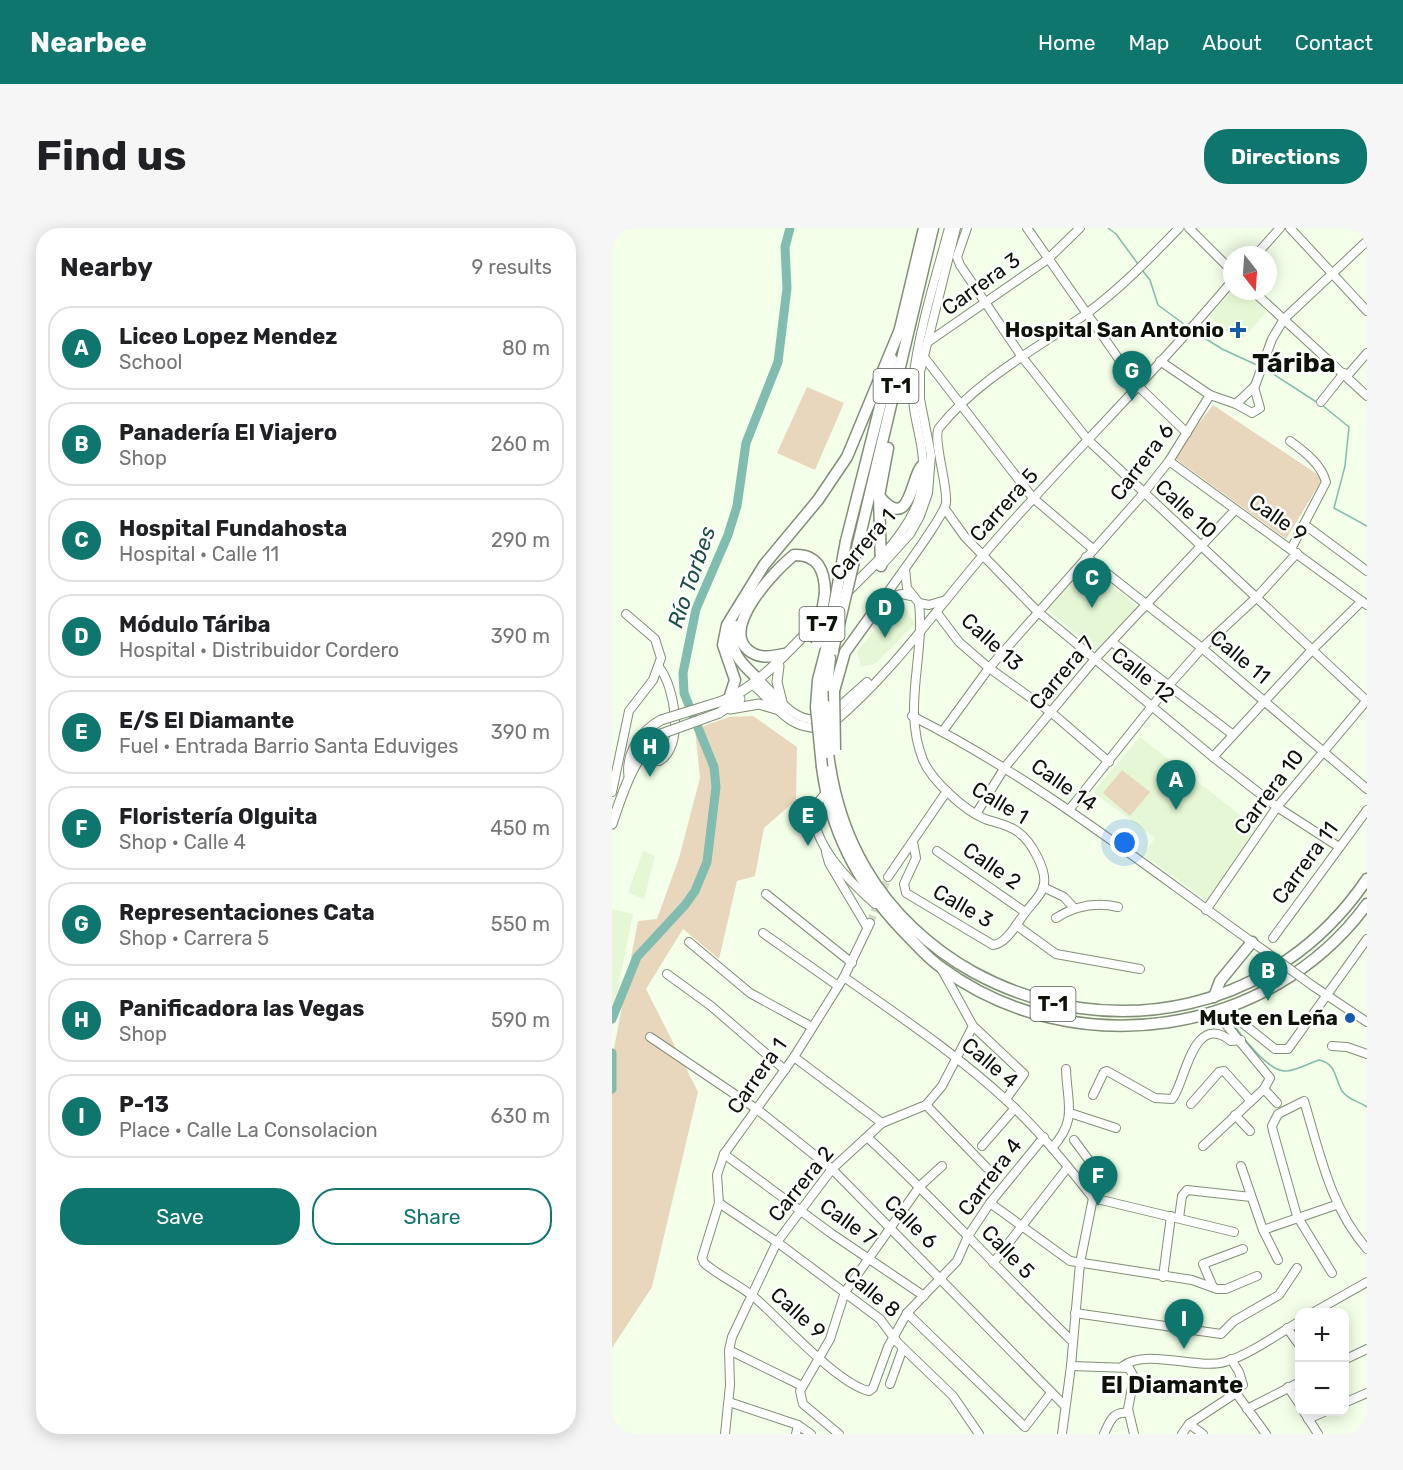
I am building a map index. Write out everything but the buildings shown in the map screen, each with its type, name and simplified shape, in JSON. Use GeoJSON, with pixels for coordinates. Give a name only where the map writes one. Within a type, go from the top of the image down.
{"type":"FeatureCollection","features":[{"type":"Feature","properties":{"kind":"highway","name":"T-1"},"geometry":{"type":"LineString","coordinates":[[924,228],[846,541],[818,680],[831,752],[830,792],[860,859],[886,898],[931,944],[977,974],[1028,997],[1067,1007],[1104,1012],[1169,1007],[1214,997],[1265,974],[1307,947],[1342,914],[1367,879]]}},
{"type":"Feature","properties":{"kind":"highway","name":"T-1"},"geometry":{"type":"LineString","coordinates":[[933,228],[858,544],[825,648],[821,706],[822,767],[843,849],[859,876],[890,917],[941,968],[1013,1007],[1032,1014],[1074,1023],[1135,1027],[1214,1015],[1282,982],[1345,931],[1367,904]]}},
{"type":"Feature","properties":{"kind":"highway"},"geometry":{"type":"LineString","coordinates":[[729,699],[735,680],[723,636],[730,619],[764,565],[818,500],[847,457],[901,327]]}},
{"type":"Feature","properties":{"kind":"highway"},"geometry":{"type":"LineString","coordinates":[[881,563],[879,496],[893,402]]}},
{"type":"Feature","properties":{"kind":"highway"},"geometry":{"type":"LineString","coordinates":[[879,496],[887,505],[897,507],[905,505],[910,498],[916,471],[924,464]]}},
{"type":"Feature","properties":{"kind":"highway"},"geometry":{"type":"LineString","coordinates":[[757,683],[734,651],[732,633],[779,569],[794,555],[812,557],[820,565],[825,577],[825,648]]}},
{"type":"Feature","properties":{"kind":"highway"},"geometry":{"type":"LineString","coordinates":[[831,752],[834,692],[845,652],[884,598]]}},
{"type":"Feature","properties":{"kind":"highway"},"geometry":{"type":"LineString","coordinates":[[742,617],[739,637],[746,648],[760,656],[784,654]]}},
{"type":"Feature","properties":{"kind":"highway"},"geometry":{"type":"LineString","coordinates":[[727,655],[757,683]]}},
{"type":"Feature","properties":{"kind":"highway"},"geometry":{"type":"LineString","coordinates":[[1214,997],[1220,981],[1252,942]]}},
{"type":"Feature","properties":{"kind":"main road","name":"Carrera 1"},"geometry":{"type":"LineString","coordinates":[[757,683],[784,654],[881,563]]}},
{"type":"Feature","properties":{"kind":"main road","name":"T-7"},"geometry":{"type":"LineString","coordinates":[[613,818],[629,776],[635,770],[647,745],[661,734],[720,708],[779,666],[881,563]]}},
{"type":"Feature","properties":{"kind":"main road"},"geometry":{"type":"LineString","coordinates":[[720,708],[759,704],[780,706],[777,682],[779,666]]}},
{"type":"Feature","properties":{"kind":"main road","name":"T-7"},"geometry":{"type":"LineString","coordinates":[[629,776],[628,766],[636,743],[651,725],[661,720],[720,708],[729,699],[757,683]]}},
{"type":"Feature","properties":{"kind":"street","name":"Carrera 1"},"geometry":{"type":"LineString","coordinates":[[881,563],[915,511],[922,490],[924,464],[913,383],[920,342],[949,228]]}},
{"type":"Feature","properties":{"kind":"street","name":"Carrera 1"},"geometry":{"type":"LineString","coordinates":[[881,563],[910,534],[920,516],[928,493],[931,455],[919,387],[924,357],[956,228]]}},
{"type":"Feature","properties":{"kind":"street","name":"Calle 10"},"geometry":{"type":"LineString","coordinates":[[967,228],[957,257],[960,265],[1022,357],[1088,440],[1143,494],[1257,597],[1311,651],[1367,700]]}},
{"type":"Feature","properties":{"kind":"street"},"geometry":{"type":"LineString","coordinates":[[1027,228],[1137,385],[1186,433]]}},
{"type":"Feature","properties":{"kind":"street","name":"Carrera 3"},"geometry":{"type":"LineString","coordinates":[[928,342],[938,338],[1048,259],[1080,228]]}},
{"type":"Feature","properties":{"kind":"street"},"geometry":{"type":"LineString","coordinates":[[884,598],[945,508],[945,473],[936,436],[938,429],[961,405],[1022,357],[1088,313],[1140,268],[1179,228]]}},
{"type":"Feature","properties":{"kind":"street"},"geometry":{"type":"LineString","coordinates":[[1189,228],[1223,262]]}},
{"type":"Feature","properties":{"kind":"street"},"geometry":{"type":"LineString","coordinates":[[1264,246],[1280,228]]}},
{"type":"Feature","properties":{"kind":"street"},"geometry":{"type":"LineString","coordinates":[[1290,228],[1367,311]]}},
{"type":"Feature","properties":{"kind":"street"},"geometry":{"type":"LineString","coordinates":[[1236,404],[1254,387],[1272,339],[1284,319],[1367,241]]}},
{"type":"Feature","properties":{"kind":"street","name":"Carrera 5"},"geometry":{"type":"LineString","coordinates":[[757,683],[780,706],[795,716],[810,721],[824,718],[840,708],[912,635],[922,630],[982,555],[1137,385],[1188,334],[1223,292]]}},
{"type":"Feature","properties":{"kind":"street"},"geometry":{"type":"LineString","coordinates":[[1263,300],[1367,396]]}},
{"type":"Feature","properties":{"kind":"street"},"geometry":{"type":"LineString","coordinates":[[1321,402],[1367,353]]}},
{"type":"Feature","properties":{"kind":"street"},"geometry":{"type":"LineString","coordinates":[[924,357],[1033,498],[1093,549]]}},
{"type":"Feature","properties":{"kind":"street"},"geometry":{"type":"LineString","coordinates":[[1160,361],[1210,395],[1236,404],[1252,413],[1260,408],[1254,387]]}},
{"type":"Feature","properties":{"kind":"street","name":"Carrera 6"},"geometry":{"type":"LineString","coordinates":[[943,731],[989,668],[1037,611],[1143,494],[1169,461],[1210,395]]}},
{"type":"Feature","properties":{"kind":"street"},"geometry":{"type":"LineString","coordinates":[[1070,810],[1169,685],[1202,648],[1257,597],[1294,551],[1326,482],[1324,473],[1313,459],[1290,441]]}},
{"type":"Feature","properties":{"kind":"street","name":"Calle 9"},"geometry":{"type":"LineString","coordinates":[[1169,461],[1364,603]]}},
{"type":"Feature","properties":{"kind":"street","name":"Calle 12"},"geometry":{"type":"LineString","coordinates":[[945,508],[965,537],[1037,611],[1213,757],[1278,807],[1339,847]]}},
{"type":"Feature","properties":{"kind":"street","name":"Carrera 7"},"geometry":{"type":"LineString","coordinates":[[975,814],[1005,767],[1095,659],[1235,510]]}},
{"type":"Feature","properties":{"kind":"street"},"geometry":{"type":"LineString","coordinates":[[1305,525],[1367,571]]}},
{"type":"Feature","properties":{"kind":"street","name":"Calle 11"},"geometry":{"type":"LineString","coordinates":[[1086,557],[1144,605],[1202,648],[1367,789]]}},
{"type":"Feature","properties":{"kind":"street"},"geometry":{"type":"LineString","coordinates":[[905,569],[905,578],[911,596],[918,603],[928,605],[948,599]]}},
{"type":"Feature","properties":{"kind":"street"},"geometry":{"type":"LineString","coordinates":[[884,598],[902,594],[911,596]]}},
{"type":"Feature","properties":{"kind":"street"},"geometry":{"type":"LineString","coordinates":[[888,877],[947,791],[931,778],[918,744],[912,716],[922,630],[918,603]]}},
{"type":"Feature","properties":{"kind":"street"},"geometry":{"type":"LineString","coordinates":[[1213,757],[1311,651],[1364,603]]}},
{"type":"Feature","properties":{"kind":"street","name":"Calle 13"},"geometry":{"type":"LineString","coordinates":[[937,613],[959,642],[989,668],[1052,713],[1109,762]]}},
{"type":"Feature","properties":{"kind":"street"},"geometry":{"type":"LineString","coordinates":[[612,792],[629,711],[653,680],[659,667],[660,648],[655,639],[626,614]]}},
{"type":"Feature","properties":{"kind":"street"},"geometry":{"type":"LineString","coordinates":[[1112,642],[1232,735]]}},
{"type":"Feature","properties":{"kind":"street"},"geometry":{"type":"LineString","coordinates":[[639,759],[659,761],[669,753],[672,745],[674,705],[669,682],[659,667]]}},
{"type":"Feature","properties":{"kind":"street","name":"Carrera 10"},"geometry":{"type":"LineString","coordinates":[[1206,910],[1278,807],[1367,700]]}},
{"type":"Feature","properties":{"kind":"street","name":"Calle 14"},"geometry":{"type":"LineString","coordinates":[[912,716],[1005,767],[1070,810],[1327,996]]}},
{"type":"Feature","properties":{"kind":"street","name":"Calle 1"},"geometry":{"type":"LineString","coordinates":[[947,791],[975,814],[1006,825],[1025,838],[1042,870],[1043,887]]}},
{"type":"Feature","properties":{"kind":"street"},"geometry":{"type":"LineString","coordinates":[[830,792],[813,808],[813,816],[826,851],[866,896],[890,917]]}},
{"type":"Feature","properties":{"kind":"street","name":"Carrera 11"},"geometry":{"type":"LineString","coordinates":[[1273,938],[1367,810]]}},
{"type":"Feature","properties":{"kind":"street","name":"Calle 3"},"geometry":{"type":"LineString","coordinates":[[913,842],[916,858],[904,884],[910,896],[993,945],[1000,944],[1025,912]]}},
{"type":"Feature","properties":{"kind":"street","name":"Calle 2"},"geometry":{"type":"LineString","coordinates":[[937,850],[1025,912]]}},
{"type":"Feature","properties":{"kind":"street","name":"Carrera 1"},"geometry":{"type":"LineString","coordinates":[[702,1258],[719,1203],[717,1175],[724,1154],[758,1110],[794,1057],[852,963],[869,925],[829,863],[826,851]]}},
{"type":"Feature","properties":{"kind":"street"},"geometry":{"type":"LineString","coordinates":[[1025,912],[1043,887],[1064,897],[1074,908]]}},
{"type":"Feature","properties":{"kind":"street"},"geometry":{"type":"LineString","coordinates":[[765,894],[852,963]]}},
{"type":"Feature","properties":{"kind":"street"},"geometry":{"type":"LineString","coordinates":[[1056,918],[1074,908],[1106,904],[1118,907]]}},
{"type":"Feature","properties":{"kind":"street"},"geometry":{"type":"LineString","coordinates":[[1016,925],[1056,954],[1140,969]]}},
{"type":"Feature","properties":{"kind":"street"},"geometry":{"type":"LineString","coordinates":[[764,933],[838,986]]}},
{"type":"Feature","properties":{"kind":"street"},"geometry":{"type":"LineString","coordinates":[[1214,1015],[1231,1014],[1239,1017],[1275,1049],[1288,1049],[1367,939]]}},
{"type":"Feature","properties":{"kind":"street"},"geometry":{"type":"LineString","coordinates":[[689,942],[750,993],[812,1027]]}},
{"type":"Feature","properties":{"kind":"street"},"geometry":{"type":"LineString","coordinates":[[941,968],[973,1026],[1024,1074],[1006,1099]]}},
{"type":"Feature","properties":{"kind":"street"},"geometry":{"type":"LineString","coordinates":[[667,974],[711,1006],[785,1070]]}},
{"type":"Feature","properties":{"kind":"street","name":"Calle 4"},"geometry":{"type":"LineString","coordinates":[[844,976],[957,1058],[1006,1099],[1044,1137],[1094,1198]]}},
{"type":"Feature","properties":{"kind":"street"},"geometry":{"type":"LineString","coordinates":[[1327,996],[1367,1023]]}},
{"type":"Feature","properties":{"kind":"street"},"geometry":{"type":"LineString","coordinates":[[1203,1146],[1264,1089],[1269,1081],[1269,1075],[1241,1040],[1214,1015]]}},
{"type":"Feature","properties":{"kind":"street","name":"Carrera 2"},"geometry":{"type":"LineString","coordinates":[[726,1433],[729,1402],[729,1350],[736,1326],[753,1296],[777,1242],[832,1169],[882,1123],[926,1105],[942,1086],[973,1026]]}},
{"type":"Feature","properties":{"kind":"street"},"geometry":{"type":"LineString","coordinates":[[1093,1095],[1104,1072],[1107,1071],[1155,1098],[1172,1099],[1177,1094],[1182,1071],[1192,1050],[1216,1033],[1223,1034],[1232,1041],[1241,1040]]}},
{"type":"Feature","properties":{"kind":"street","name":"Calle 6"},"geometry":{"type":"LineString","coordinates":[[650,1036],[758,1110],[832,1169],[891,1226],[963,1304],[1065,1406]]}},
{"type":"Feature","properties":{"kind":"street"},"geometry":{"type":"LineString","coordinates":[[1332,1046],[1347,1047],[1367,1054]]}},
{"type":"Feature","properties":{"kind":"street"},"geometry":{"type":"LineString","coordinates":[[794,1057],[882,1123]]}},
{"type":"Feature","properties":{"kind":"street"},"geometry":{"type":"LineString","coordinates":[[1052,1148],[1068,1128],[1070,1113],[1066,1069]]}},
{"type":"Feature","properties":{"kind":"street"},"geometry":{"type":"LineString","coordinates":[[1191,1104],[1219,1072],[1224,1071],[1251,1101]]}},
{"type":"Feature","properties":{"kind":"street"},"geometry":{"type":"LineString","coordinates":[[1264,1089],[1277,1103]]}},
{"type":"Feature","properties":{"kind":"street"},"geometry":{"type":"LineString","coordinates":[[1332,1273],[1298,1216],[1272,1126],[1278,1114],[1304,1101],[1336,1205],[1354,1234],[1367,1249]]}},
{"type":"Feature","properties":{"kind":"street"},"geometry":{"type":"LineString","coordinates":[[926,1105],[987,1168]]}},
{"type":"Feature","properties":{"kind":"street"},"geometry":{"type":"LineString","coordinates":[[982,1146],[1015,1108]]}},
{"type":"Feature","properties":{"kind":"street"},"geometry":{"type":"LineString","coordinates":[[1070,1113],[1116,1128]]}},
{"type":"Feature","properties":{"kind":"street"},"geometry":{"type":"LineString","coordinates":[[1235,1115],[1250,1131]]}},
{"type":"Feature","properties":{"kind":"street","name":"Calle 5"},"geometry":{"type":"LineString","coordinates":[[867,1137],[920,1185],[993,1263],[1072,1341]]}},
{"type":"Feature","properties":{"kind":"street","name":"Carrera 4"},"geometry":{"type":"LineString","coordinates":[[871,1390],[894,1334],[907,1313],[957,1261],[968,1236],[990,1203],[1044,1137]]}},
{"type":"Feature","properties":{"kind":"street"},"geometry":{"type":"LineString","coordinates":[[1062,1434],[1071,1366],[1080,1263],[1094,1198],[1102,1178],[1074,1140]]}},
{"type":"Feature","properties":{"kind":"street","name":"Calle 7"},"geometry":{"type":"LineString","coordinates":[[724,1154],[869,1260],[924,1296]]}},
{"type":"Feature","properties":{"kind":"street"},"geometry":{"type":"LineString","coordinates":[[839,1434],[803,1404],[800,1398],[802,1386],[821,1358],[845,1292],[920,1185],[942,1166]]}},
{"type":"Feature","properties":{"kind":"street"},"geometry":{"type":"LineString","coordinates":[[1241,1166],[1263,1230],[1278,1260]]}},
{"type":"Feature","properties":{"kind":"street"},"geometry":{"type":"LineString","coordinates":[[993,1263],[1068,1167]]}},
{"type":"Feature","properties":{"kind":"street"},"geometry":{"type":"LineString","coordinates":[[1163,1277],[1175,1217],[1182,1196],[1187,1190],[1251,1197]]}},
{"type":"Feature","properties":{"kind":"street"},"geometry":{"type":"LineString","coordinates":[[1094,1198],[1234,1232]]}},
{"type":"Feature","properties":{"kind":"street","name":"Calle 8"},"geometry":{"type":"LineString","coordinates":[[719,1203],[861,1302],[894,1334],[903,1348],[953,1396],[979,1434]]}},
{"type":"Feature","properties":{"kind":"street"},"geometry":{"type":"LineString","coordinates":[[990,1203],[1063,1258],[1080,1263],[1192,1280],[1226,1289],[1257,1276]]}},
{"type":"Feature","properties":{"kind":"street"},"geometry":{"type":"LineString","coordinates":[[1263,1230],[1298,1216],[1336,1205]]}},
{"type":"Feature","properties":{"kind":"street"},"geometry":{"type":"LineString","coordinates":[[1213,1287],[1203,1264],[1243,1250]]}},
{"type":"Feature","properties":{"kind":"street","name":"Calle 9"},"geometry":{"type":"LineString","coordinates":[[702,1258],[710,1268],[753,1296],[852,1384],[866,1391],[871,1390]]}},
{"type":"Feature","properties":{"kind":"street"},"geometry":{"type":"LineString","coordinates":[[1075,1313],[1221,1334],[1234,1321],[1279,1295],[1297,1268]]}},
{"type":"Feature","properties":{"kind":"street"},"geometry":{"type":"LineString","coordinates":[[1321,1308],[1367,1282]]}},
{"type":"Feature","properties":{"kind":"street"},"geometry":{"type":"LineString","coordinates":[[907,1313],[1025,1427],[1051,1393]]}},
{"type":"Feature","properties":{"kind":"street"},"geometry":{"type":"LineString","coordinates":[[1123,1366],[1128,1363],[1153,1360],[1224,1363],[1295,1323]]}},
{"type":"Feature","properties":{"kind":"street"},"geometry":{"type":"LineString","coordinates":[[1287,1328],[1295,1340]]}},
{"type":"Feature","properties":{"kind":"street"},"geometry":{"type":"LineString","coordinates":[[890,1384],[903,1348]]}},
{"type":"Feature","properties":{"kind":"street"},"geometry":{"type":"LineString","coordinates":[[1349,1358],[1367,1349]]}},
{"type":"Feature","properties":{"kind":"street"},"geometry":{"type":"LineString","coordinates":[[729,1350],[802,1386]]}},
{"type":"Feature","properties":{"kind":"street"},"geometry":{"type":"LineString","coordinates":[[1231,1359],[1243,1385]]}},
{"type":"Feature","properties":{"kind":"street"},"geometry":{"type":"LineString","coordinates":[[1071,1366],[1129,1368],[1134,1377],[1128,1413],[1134,1434]]}},
{"type":"Feature","properties":{"kind":"street"},"geometry":{"type":"LineString","coordinates":[[1247,1409],[1295,1384]]}},
{"type":"Feature","properties":{"kind":"street"},"geometry":{"type":"LineString","coordinates":[[1288,1387],[1295,1398]]}},
{"type":"Feature","properties":{"kind":"street"},"geometry":{"type":"LineString","coordinates":[[1182,1434],[1189,1424],[1236,1393],[1266,1434]]}},
{"type":"Feature","properties":{"kind":"street"},"geometry":{"type":"LineString","coordinates":[[1349,1401],[1367,1393]]}},
{"type":"Feature","properties":{"kind":"street"},"geometry":{"type":"LineString","coordinates":[[729,1402],[798,1425],[812,1434]]}},
{"type":"Feature","properties":{"kind":"street"},"geometry":{"type":"LineString","coordinates":[[1104,1434],[1114,1414],[1128,1413]]}},
{"type":"Feature","properties":{"kind":"street"},"geometry":{"type":"LineString","coordinates":[[1307,1416],[1318,1434]]}},
{"type":"Feature","properties":{"kind":"street"},"geometry":{"type":"LineString","coordinates":[[1189,1424],[1203,1434]]}},
{"type":"Feature","properties":{"kind":"street"},"geometry":{"type":"LineString","coordinates":[[796,1434],[798,1425]]}},
{"type":"Feature","properties":{"kind":"shaded area","name":"Hospital San Antonio"},"geometry":{"type":"Polygon","coordinates":[[[1224,300],[1260,300],[1269,309],[1239,343],[1210,317],[1224,300]]]}},
{"type":"Feature","properties":{"kind":"shaded area"},"geometry":{"type":"Polygon","coordinates":[[[807,387],[844,403],[815,470],[777,453],[807,387]]]}},
{"type":"Feature","properties":{"kind":"shaded area"},"geometry":{"type":"Polygon","coordinates":[[[1213,405],[1323,478],[1286,539],[1173,457],[1213,405]]]}},
{"type":"Feature","properties":{"kind":"shaded area"},"geometry":{"type":"Polygon","coordinates":[[[1086,564],[1137,607],[1096,651],[1047,609],[1086,564]]]}},
{"type":"Feature","properties":{"kind":"shaded area"},"geometry":{"type":"Polygon","coordinates":[[[900,600],[915,624],[876,663],[861,667],[857,652],[900,600]]]}},
{"type":"Feature","properties":{"kind":"shaded area"},"geometry":{"type":"Polygon","coordinates":[[[753,716],[797,747],[796,800],[764,828],[755,876],[737,881],[719,959],[683,929],[646,989],[698,1092],[652,1287],[612,1348],[612,1059],[638,921],[657,919],[679,858],[700,778],[695,729],[729,717],[753,716]]]}},
{"type":"Feature","properties":{"kind":"shaded area"},"geometry":{"type":"Polygon","coordinates":[[[1140,737],[1258,829],[1208,901],[1143,855],[1155,838],[1093,792],[1140,737]]]}},
{"type":"Feature","properties":{"kind":"shaded area"},"geometry":{"type":"Polygon","coordinates":[[[1122,770],[1150,792],[1130,816],[1103,793],[1122,770]]]}},
{"type":"Feature","properties":{"kind":"shaded area"},"geometry":{"type":"Polygon","coordinates":[[[643,851],[655,856],[644,899],[628,893],[643,851]]]}},
{"type":"Feature","properties":{"kind":"shaded area"},"geometry":{"type":"Polygon","coordinates":[[[612,909],[633,914],[612,1018],[612,909]]]}},
{"type":"Feature","properties":{"kind":"waterway","name":"Río Torbes"},"geometry":{"type":"LineString","coordinates":[[612,1019],[637,957],[685,905],[695,891],[707,862],[716,787],[714,767],[684,693],[683,673],[696,609],[728,535],[737,506],[746,443],[778,362],[787,288],[785,247],[790,228]]}},
{"type":"Feature","properties":{"kind":"waterway"},"geometry":{"type":"LineString","coordinates":[[1108,228],[1116,234],[1138,264]]}},
{"type":"Feature","properties":{"kind":"waterway"},"geometry":{"type":"LineString","coordinates":[[1142,270],[1150,280],[1158,305],[1188,327]]}},
{"type":"Feature","properties":{"kind":"waterway"},"geometry":{"type":"LineString","coordinates":[[1192,330],[1222,349],[1259,366]]}},
{"type":"Feature","properties":{"kind":"waterway"},"geometry":{"type":"LineString","coordinates":[[1264,368],[1318,403]]}},
{"type":"Feature","properties":{"kind":"waterway"},"geometry":{"type":"LineString","coordinates":[[1322,405],[1349,427],[1345,466],[1334,508],[1367,526]]}},
{"type":"Feature","properties":{"kind":"waterway"},"geometry":{"type":"LineString","coordinates":[[1231,1020],[1248,1043],[1272,1066],[1287,1071],[1319,1060],[1325,1062],[1332,1068],[1344,1094],[1367,1107]]}},
{"type":"Feature","properties":{"kind":"waterway","name":"Río Torbes"},"geometry":{"type":"LineString","coordinates":[[612,1053],[612,1089]]}},
{"type":"Feature","properties":{"kind":"tunnel"},"geometry":{"type":"LineString","coordinates":[[870,923],[888,877]]}},
{"type":"Feature","properties":{"kind":"place","name":"Hospital San Antonio"},"geometry":{"type":"Point","coordinates":[1238,330]}},
{"type":"Feature","properties":{"kind":"place","name":"Representaciones Cata"},"geometry":{"type":"Point","coordinates":[1132,401]}},
{"type":"Feature","properties":{"kind":"place","name":"Hospital Fundahosta"},"geometry":{"type":"Point","coordinates":[1092,608]}},
{"type":"Feature","properties":{"kind":"place","name":"Módulo Táriba"},"geometry":{"type":"Point","coordinates":[885,638]}},
{"type":"Feature","properties":{"kind":"place","name":"Panificadora las Vegas"},"geometry":{"type":"Point","coordinates":[650,777]}},
{"type":"Feature","properties":{"kind":"place","name":"Liceo Lopez Mendez"},"geometry":{"type":"Point","coordinates":[1176,810]}},
{"type":"Feature","properties":{"kind":"place","name":"E/S El Diamante"},"geometry":{"type":"Point","coordinates":[808,846]}},
{"type":"Feature","properties":{"kind":"place","name":"Panadería El Viajero"},"geometry":{"type":"Point","coordinates":[1268,1001]}},
{"type":"Feature","properties":{"kind":"place","name":"Mute en Leña"},"geometry":{"type":"Point","coordinates":[1350,1018]}},
{"type":"Feature","properties":{"kind":"place","name":"Floristería Olguita"},"geometry":{"type":"Point","coordinates":[1098,1206]}},
{"type":"Feature","properties":{"kind":"place","name":"P-13"},"geometry":{"type":"Point","coordinates":[1184,1349]}},
{"type":"Feature","properties":{"kind":"district","name":"Táriba"},"geometry":{"type":"Point","coordinates":[1294,363]}},
{"type":"Feature","properties":{"kind":"district","name":"El Diamante"},"geometry":{"type":"Point","coordinates":[1172,1385]}}]}
